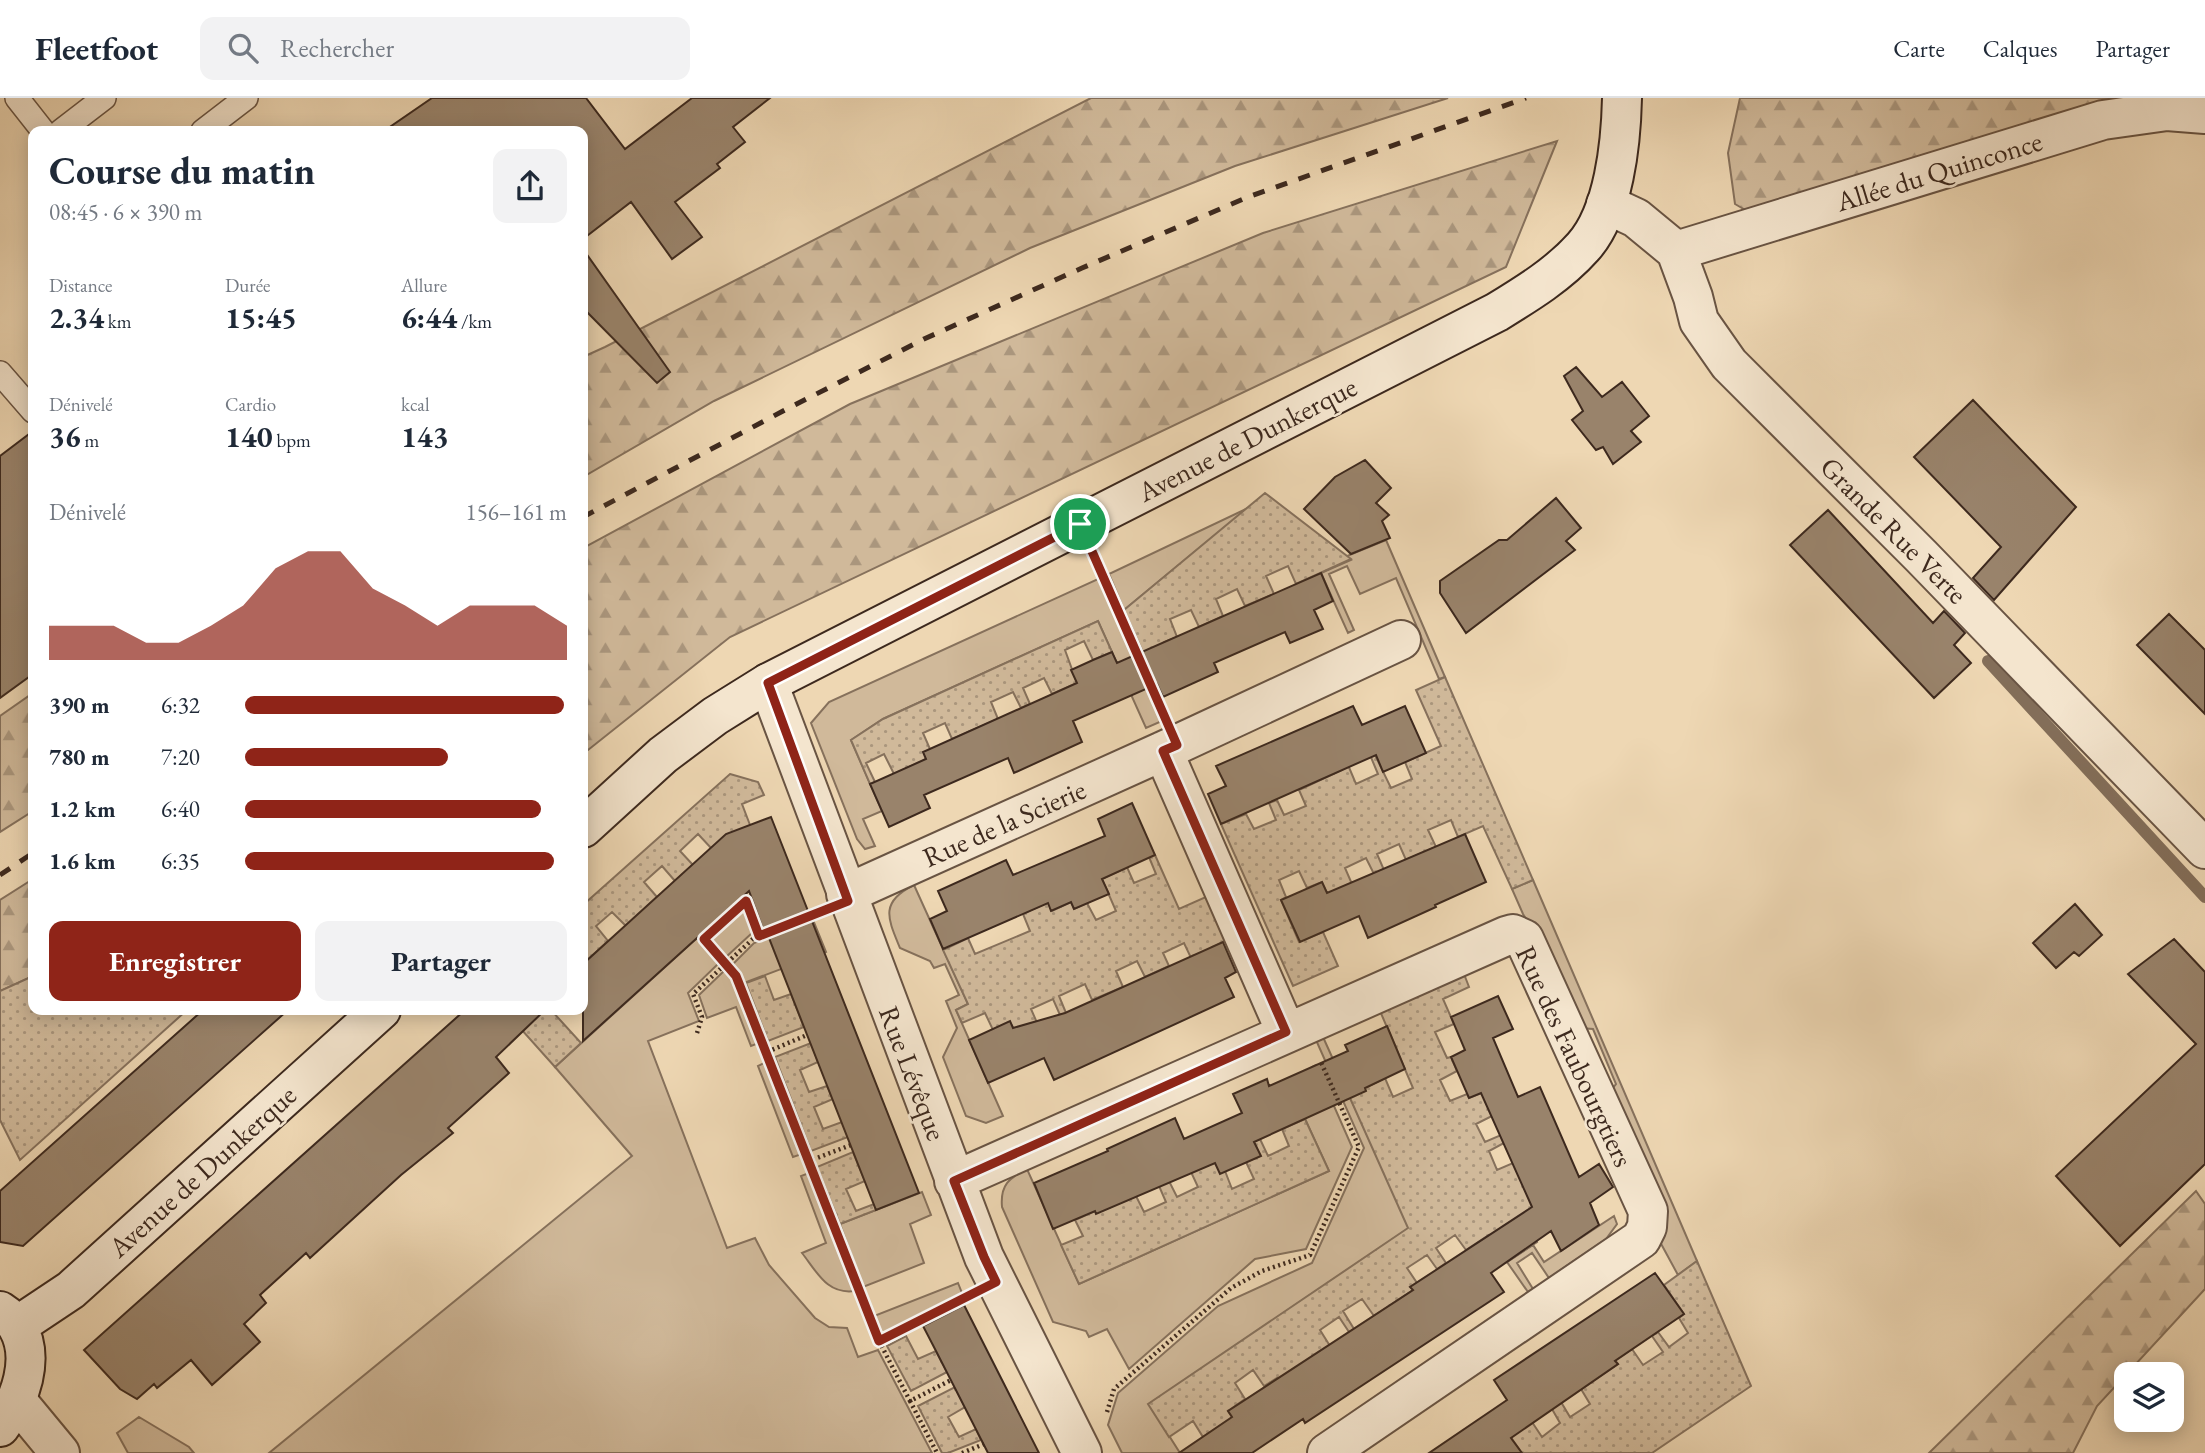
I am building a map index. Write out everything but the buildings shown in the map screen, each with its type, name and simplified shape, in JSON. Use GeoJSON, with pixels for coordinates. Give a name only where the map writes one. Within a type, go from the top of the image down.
{"type":"FeatureCollection","features":[{"type":"Feature","properties":{"kind":"street","name":"Avenue de Dunkerque"},"geometry":{"type":"LineString","coordinates":[[588,823],[663,755],[715,716],[768,683],[1497,312],[1544,283],[1584,247],[1598,226],[1614,173],[1622,98]]}},
{"type":"Feature","properties":{"kind":"street","name":"Allée du Quinconce"},"geometry":{"type":"LineString","coordinates":[[1676,251],[2103,121],[2167,111],[2205,114]]}},
{"type":"Feature","properties":{"kind":"street","name":"Grande Rue Verte"},"geometry":{"type":"LineString","coordinates":[[1606,204],[1636,218],[1676,251],[1699,321],[1728,364],[1921,556],[2205,849]]}},
{"type":"Feature","properties":{"kind":"street","name":"Rue de la Scierie"},"geometry":{"type":"LineString","coordinates":[[847,898],[1401,640]]}},
{"type":"Feature","properties":{"kind":"street","name":"Rue Lévêque"},"geometry":{"type":"LineString","coordinates":[[768,683],[984,1257],[1082,1453]]}},
{"type":"Feature","properties":{"kind":"street"},"geometry":{"type":"LineString","coordinates":[[1170,748],[1295,1028]]}},
{"type":"Feature","properties":{"kind":"street","name":"Rue des Faubourgtiers"},"geometry":{"type":"LineString","coordinates":[[954,1181],[1295,1028],[1506,936],[1518,935],[1527,943],[1647,1211],[1645,1234],[1641,1240],[1327,1453]]}},
{"type":"Feature","properties":{"kind":"street","name":"Avenue de Dunkerque"},"geometry":{"type":"LineString","coordinates":[[8,1414],[24,1370],[24,1348],[9,1319],[71,1290],[375,1015]]}},
{"type":"Feature","properties":{"kind":"street"},"geometry":{"type":"LineString","coordinates":[[8,1414],[60,1453]]}},
{"type":"Feature","properties":{"kind":"lane"},"geometry":{"type":"LineString","coordinates":[[17,98],[39,126]]}},
{"type":"Feature","properties":{"kind":"lane"},"geometry":{"type":"LineString","coordinates":[[68,126],[104,98]]}},
{"type":"Feature","properties":{"kind":"lane"},"geometry":{"type":"LineString","coordinates":[[210,126],[246,98]]}},
{"type":"Feature","properties":{"kind":"lane"},"geometry":{"type":"LineString","coordinates":[[0,373],[28,405]]}},
{"type":"Feature","properties":{"kind":"path"},"geometry":{"type":"LineString","coordinates":[[1080,524],[1170,748]]}},
{"type":"Feature","properties":{"kind":"path"},"geometry":{"type":"LineString","coordinates":[[697,1032],[702,1017],[693,994],[726,963],[754,938],[847,898]]}},
{"type":"Feature","properties":{"kind":"path"},"geometry":{"type":"LineString","coordinates":[[759,936],[751,906],[746,901],[702,937],[736,976],[879,1341],[937,1453]]}},
{"type":"Feature","properties":{"kind":"path"},"geometry":{"type":"LineString","coordinates":[[1106,1415],[1114,1390],[1231,1288],[1262,1271],[1310,1255],[1359,1147],[1295,1028]]}},
{"type":"Feature","properties":{"kind":"path"},"geometry":{"type":"LineString","coordinates":[[767,1052],[807,1035]]}},
{"type":"Feature","properties":{"kind":"path"},"geometry":{"type":"LineString","coordinates":[[809,1161],[851,1144]]}},
{"type":"Feature","properties":{"kind":"path"},"geometry":{"type":"LineString","coordinates":[[879,1341],[996,1282]]}},
{"type":"Feature","properties":{"kind":"path"},"geometry":{"type":"LineString","coordinates":[[911,1401],[951,1380]]}},
{"type":"Feature","properties":{"kind":"path"},"geometry":{"type":"LineString","coordinates":[[962,1453],[984,1444]]}},
{"type":"Feature","properties":{"kind":"green space"},"geometry":{"type":"Polygon","coordinates":[[[1091,98],[1448,98],[1235,166],[1030,248],[714,401],[588,474],[588,355],[1091,98]]]}},
{"type":"Feature","properties":{"kind":"green space"},"geometry":{"type":"Polygon","coordinates":[[[1740,98],[2149,98],[1752,214],[1735,204],[1728,153],[1740,98]]]}},
{"type":"Feature","properties":{"kind":"green space"},"geometry":{"type":"Polygon","coordinates":[[[1557,141],[1506,267],[730,637],[588,750],[588,545],[850,404],[1263,233],[1557,141]]]}},
{"type":"Feature","properties":{"kind":"green space"},"geometry":{"type":"Polygon","coordinates":[[[1265,493],[1351,559],[1296,584],[1288,566],[1266,576],[1274,594],[1245,606],[1237,589],[1216,599],[1223,616],[1199,627],[1191,610],[1170,619],[1177,637],[1164,642],[1146,659],[1124,610],[1265,493]]]}},
{"type":"Feature","properties":{"kind":"green space"},"geometry":{"type":"Polygon","coordinates":[[[1248,508],[1124,610],[1109,574],[1248,508]]]}},
{"type":"Feature","properties":{"kind":"green space"},"geometry":{"type":"Polygon","coordinates":[[[1386,540],[1445,677],[1439,679],[1396,578],[1360,594],[1347,566],[1329,574],[1354,630],[1348,633],[1321,573],[1351,560],[1347,556],[1386,540]]]}},
{"type":"Feature","properties":{"kind":"green space"},"geometry":{"type":"Polygon","coordinates":[[[1098,579],[1162,721],[1146,728],[1098,621],[883,719],[851,740],[882,811],[863,819],[875,846],[865,849],[857,839],[811,723],[829,702],[1098,579]]]}},
{"type":"Feature","properties":{"kind":"green space"},"geometry":{"type":"Polygon","coordinates":[[[1098,621],[1112,652],[1093,660],[1084,641],[1065,650],[1077,683],[1052,694],[1044,678],[1023,688],[1030,704],[1021,708],[1013,692],[991,702],[998,719],[952,739],[945,723],[923,733],[930,749],[926,759],[894,774],[884,754],[866,763],[875,782],[870,784],[851,740],[883,719],[1098,621]]]}},
{"type":"Feature","properties":{"kind":"green space"},"geometry":{"type":"Polygon","coordinates":[[[1445,677],[1533,880],[1512,889],[1483,826],[1458,837],[1451,820],[1428,830],[1436,847],[1406,860],[1399,844],[1377,854],[1384,870],[1374,874],[1366,858],[1345,868],[1352,884],[1328,895],[1322,882],[1307,888],[1299,871],[1279,880],[1286,897],[1281,900],[1299,942],[1323,932],[1338,966],[1293,986],[1221,824],[1246,814],[1254,829],[1276,820],[1269,803],[1277,800],[1284,815],[1306,806],[1299,790],[1348,765],[1356,784],[1378,774],[1370,755],[1374,753],[1391,788],[1412,779],[1405,762],[1441,746],[1416,690],[1445,677]]]}},
{"type":"Feature","properties":{"kind":"green space"},"geometry":{"type":"Polygon","coordinates":[[[28,696],[28,814],[0,832],[0,716],[28,696]]]}},
{"type":"Feature","properties":{"kind":"green space"},"geometry":{"type":"Polygon","coordinates":[[[730,774],[758,782],[764,795],[742,804],[750,825],[711,848],[698,834],[680,851],[693,865],[675,881],[662,866],[644,882],[657,897],[626,926],[612,912],[596,926],[608,941],[588,959],[588,901],[730,774]]]}},
{"type":"Feature","properties":{"kind":"green space"},"geometry":{"type":"Polygon","coordinates":[[[1155,855],[1179,909],[1208,896],[1227,940],[1192,960],[1184,943],[1163,953],[1169,966],[1145,977],[1137,961],[1116,971],[1123,987],[1092,1000],[1085,984],[1059,996],[1066,1013],[1060,1015],[1053,999],[1031,1009],[1038,1025],[1016,1035],[1010,1022],[993,1030],[985,1013],[962,1023],[956,1010],[968,1004],[943,950],[968,938],[975,954],[1030,931],[1023,914],[1048,902],[1052,911],[1071,902],[1074,909],[1087,903],[1096,920],[1116,911],[1102,879],[1127,867],[1134,883],[1156,874],[1149,857],[1155,855]]]}},
{"type":"Feature","properties":{"kind":"green space"},"geometry":{"type":"Polygon","coordinates":[[[1533,880],[1697,1261],[1678,1275],[1659,1240],[1608,1094],[1616,1084],[1593,1029],[1579,1028],[1541,943],[1523,914],[1512,889],[1533,880]]]}},
{"type":"Feature","properties":{"kind":"green space"},"geometry":{"type":"Polygon","coordinates":[[[28,882],[28,978],[0,991],[0,900],[28,882]]]}},
{"type":"Feature","properties":{"kind":"green space"},"geometry":{"type":"Polygon","coordinates":[[[914,885],[968,1004],[956,1010],[1003,1116],[986,1123],[966,1116],[943,1057],[957,1028],[946,1001],[959,995],[945,964],[934,968],[930,961],[900,948],[892,928],[889,912],[891,905],[903,891],[914,885]]]}},
{"type":"Feature","properties":{"kind":"green space"},"geometry":{"type":"Polygon","coordinates":[[[743,910],[752,933],[726,957],[710,939],[743,910]]]}},
{"type":"Feature","properties":{"kind":"green space"},"geometry":{"type":"Polygon","coordinates":[[[813,920],[826,952],[744,983],[732,965],[754,943],[813,920]]]}},
{"type":"Feature","properties":{"kind":"green space"},"geometry":{"type":"Polygon","coordinates":[[[697,938],[719,963],[688,993],[699,1021],[648,1041],[727,1248],[755,1238],[769,1265],[815,1318],[829,1327],[847,1328],[858,1357],[878,1350],[932,1453],[269,1453],[632,1156],[555,1067],[697,938]]]}},
{"type":"Feature","properties":{"kind":"green space"},"geometry":{"type":"Polygon","coordinates":[[[725,970],[734,981],[759,1043],[751,1046],[736,1007],[707,1018],[699,995],[725,970]]]}},
{"type":"Feature","properties":{"kind":"green space"},"geometry":{"type":"Polygon","coordinates":[[[1464,974],[1469,987],[1443,999],[1454,1024],[1435,1032],[1447,1058],[1451,1057],[1457,1071],[1440,1080],[1450,1101],[1467,1094],[1469,1098],[1484,1092],[1492,1116],[1476,1124],[1485,1142],[1501,1135],[1504,1143],[1489,1151],[1497,1170],[1513,1163],[1557,1182],[1531,1227],[1537,1242],[1507,1262],[1489,1235],[1466,1250],[1455,1235],[1436,1248],[1446,1263],[1437,1269],[1427,1255],[1407,1268],[1417,1283],[1411,1287],[1413,1290],[1374,1316],[1362,1299],[1343,1311],[1354,1329],[1349,1332],[1339,1317],[1320,1330],[1330,1346],[1280,1383],[1277,1378],[1264,1386],[1253,1370],[1235,1383],[1245,1399],[1228,1411],[1245,1436],[1217,1428],[1203,1437],[1193,1421],[1169,1437],[1148,1404],[1408,1228],[1350,1098],[1385,1078],[1393,1097],[1413,1088],[1380,1011],[1464,974]]]}},
{"type":"Feature","properties":{"kind":"green space"},"geometry":{"type":"Polygon","coordinates":[[[765,976],[774,1000],[791,994],[804,1027],[768,1041],[746,983],[765,976]]]}},
{"type":"Feature","properties":{"kind":"green space"},"geometry":{"type":"Polygon","coordinates":[[[28,978],[28,1015],[181,1015],[20,1160],[0,1120],[0,991],[28,978]]]}},
{"type":"Feature","properties":{"kind":"green space"},"geometry":{"type":"Polygon","coordinates":[[[508,1015],[556,1015],[581,1043],[555,1067],[508,1015]]]}},
{"type":"Feature","properties":{"kind":"green space"},"geometry":{"type":"Polygon","coordinates":[[[1323,1037],[1409,1228],[1149,1404],[1180,1453],[1122,1453],[1108,1425],[1118,1393],[1218,1306],[1312,1263],[1364,1148],[1316,1040],[1323,1037]]]}},
{"type":"Feature","properties":{"kind":"green space"},"geometry":{"type":"Polygon","coordinates":[[[811,1043],[818,1062],[800,1070],[809,1092],[827,1086],[833,1099],[814,1107],[823,1129],[842,1122],[848,1137],[811,1151],[775,1057],[811,1043]]]}},
{"type":"Feature","properties":{"kind":"green space"},"geometry":{"type":"Polygon","coordinates":[[[766,1062],[802,1154],[793,1157],[758,1066],[766,1062]]]}},
{"type":"Feature","properties":{"kind":"green space"},"geometry":{"type":"Polygon","coordinates":[[[1316,1065],[1352,1147],[1306,1249],[1255,1259],[1129,1369],[1107,1329],[1089,1337],[1086,1331],[1053,1322],[1002,1207],[1004,1188],[1011,1179],[1027,1169],[1079,1284],[1329,1171],[1305,1119],[1322,1090],[1312,1067],[1316,1065]]]}},
{"type":"Feature","properties":{"kind":"green space"},"geometry":{"type":"Polygon","coordinates":[[[1305,1119],[1329,1171],[1079,1284],[1061,1245],[1083,1236],[1075,1220],[1136,1196],[1144,1212],[1166,1202],[1159,1186],[1169,1181],[1177,1197],[1198,1187],[1191,1172],[1215,1161],[1225,1171],[1232,1189],[1254,1179],[1246,1162],[1260,1156],[1254,1141],[1260,1139],[1268,1156],[1289,1146],[1282,1129],[1305,1119]]]}},
{"type":"Feature","properties":{"kind":"green space"},"geometry":{"type":"Polygon","coordinates":[[[853,1152],[865,1181],[846,1189],[856,1211],[874,1204],[876,1210],[840,1224],[817,1167],[853,1152]]]}},
{"type":"Feature","properties":{"kind":"green space"},"geometry":{"type":"Polygon","coordinates":[[[809,1173],[855,1291],[830,1286],[802,1253],[826,1243],[801,1176],[809,1173]]]}},
{"type":"Feature","properties":{"kind":"green space"},"geometry":{"type":"Polygon","coordinates":[[[2196,1191],[2205,1204],[2205,1289],[2138,1362],[2114,1362],[2114,1388],[2097,1406],[2073,1453],[1929,1453],[2196,1191]]]}},
{"type":"Feature","properties":{"kind":"green space"},"geometry":{"type":"Polygon","coordinates":[[[922,1192],[931,1215],[910,1224],[924,1263],[863,1287],[840,1224],[922,1192]]]}},
{"type":"Feature","properties":{"kind":"green space"},"geometry":{"type":"Polygon","coordinates":[[[1614,1216],[1617,1224],[1606,1239],[1549,1278],[1532,1253],[1517,1263],[1533,1289],[1528,1292],[1507,1262],[1533,1245],[1544,1262],[1614,1216]]]}},
{"type":"Feature","properties":{"kind":"green space"},"geometry":{"type":"Polygon","coordinates":[[[1697,1261],[1751,1386],[1652,1453],[1513,1453],[1519,1449],[1510,1436],[1532,1422],[1542,1437],[1560,1423],[1552,1409],[1561,1402],[1570,1417],[1590,1404],[1581,1389],[1618,1364],[1615,1360],[1632,1349],[1643,1365],[1663,1352],[1652,1336],[1658,1332],[1669,1347],[1688,1333],[1679,1318],[1684,1314],[1664,1285],[1697,1261]]]}},
{"type":"Feature","properties":{"kind":"green space"},"geometry":{"type":"Polygon","coordinates":[[[958,1283],[962,1293],[881,1334],[874,1316],[958,1283]]]}},
{"type":"Feature","properties":{"kind":"green space"},"geometry":{"type":"Polygon","coordinates":[[[906,1336],[918,1359],[936,1351],[947,1372],[911,1391],[887,1346],[906,1336]]]}},
{"type":"Feature","properties":{"kind":"green space"},"geometry":{"type":"Polygon","coordinates":[[[955,1387],[965,1407],[948,1417],[959,1437],[976,1429],[981,1440],[942,1453],[918,1406],[955,1387]]]}},
{"type":"Feature","properties":{"kind":"green space"},"geometry":{"type":"Polygon","coordinates":[[[139,1417],[189,1447],[194,1453],[128,1453],[117,1433],[139,1417]]]}},
{"type":"Feature","properties":{"kind":"waterway"},"geometry":{"type":"LineString","coordinates":[[1988,661],[2205,897]]}},
{"type":"Feature","properties":{"kind":"railway"},"geometry":{"type":"LineString","coordinates":[[588,514],[924,339],[1082,268],[1248,197],[1526,98]]}},
{"type":"Feature","properties":{"kind":"railway"},"geometry":{"type":"LineString","coordinates":[[0,875],[28,856]]}},
{"type":"Feature","properties":{"kind":"route"},"geometry":{"type":"LineString","coordinates":[[1080,524],[1177,745],[1163,751],[1286,1032],[954,1181],[996,1282],[879,1341],[736,976],[704,939],[746,901],[759,936],[848,901],[768,683],[1080,524]]}}]}
